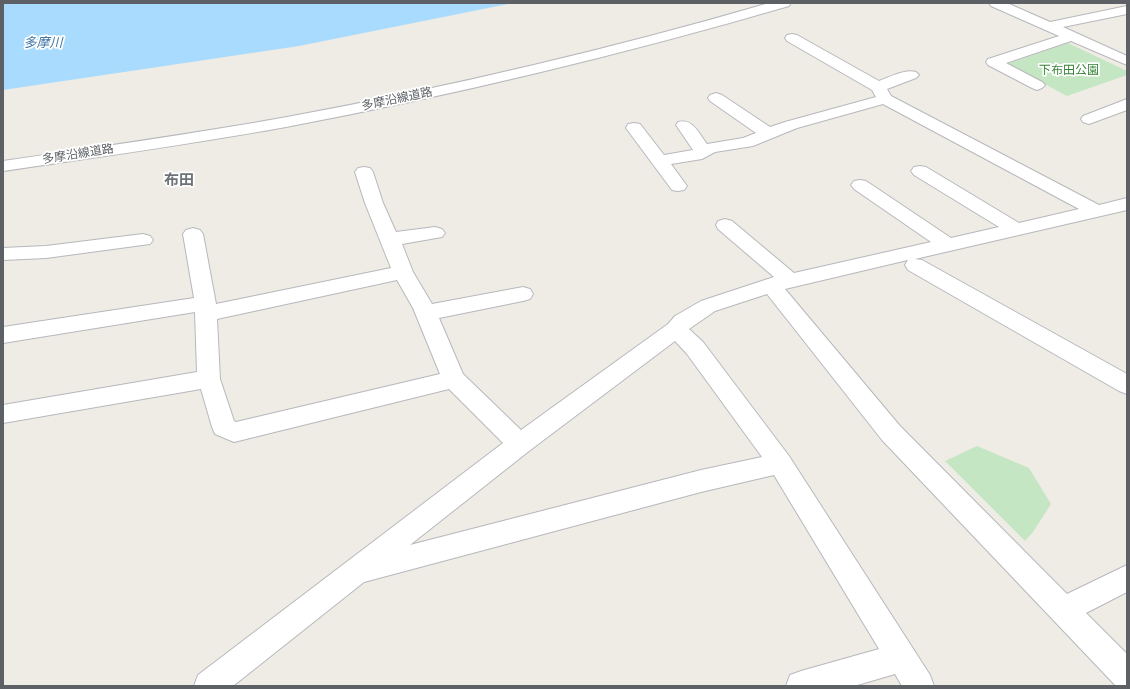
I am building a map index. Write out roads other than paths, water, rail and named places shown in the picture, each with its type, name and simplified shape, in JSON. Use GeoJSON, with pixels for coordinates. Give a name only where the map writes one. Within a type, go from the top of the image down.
{"type":"FeatureCollection","features":[{"type":"Feature","properties":{"kind":"street","name":"多摩沿線道路"},"geometry":{"type":"LineString","coordinates":[[3,166],[230,131],[411,97],[711,24],[784,3]]}},
{"type":"Feature","properties":{"kind":"street"},"geometry":{"type":"LineString","coordinates":[[996,3],[1127,61]]}},
{"type":"Feature","properties":{"kind":"street"},"geometry":{"type":"LineString","coordinates":[[1050,26],[1127,10]]}},
{"type":"Feature","properties":{"kind":"street"},"geometry":{"type":"LineString","coordinates":[[1036,85],[993,62],[1073,36]]}},
{"type":"Feature","properties":{"kind":"street"},"geometry":{"type":"LineString","coordinates":[[792,38],[882,93],[1097,211]]}},
{"type":"Feature","properties":{"kind":"street"},"geometry":{"type":"LineString","coordinates":[[660,162],[696,155],[710,148],[747,142],[768,133],[882,93],[911,75]]}},
{"type":"Feature","properties":{"kind":"street"},"geometry":{"type":"LineString","coordinates":[[716,98],[768,133]]}},
{"type":"Feature","properties":{"kind":"street"},"geometry":{"type":"LineString","coordinates":[[1089,119],[1127,104]]}},
{"type":"Feature","properties":{"kind":"street"},"geometry":{"type":"LineString","coordinates":[[795,106],[814,118]]}},
{"type":"Feature","properties":{"kind":"street"},"geometry":{"type":"LineString","coordinates":[[684,125],[703,151]]}},
{"type":"Feature","properties":{"kind":"street"},"geometry":{"type":"LineString","coordinates":[[634,128],[678,186]]}},
{"type":"Feature","properties":{"kind":"street"},"geometry":{"type":"LineString","coordinates":[[920,171],[1016,229]]}},
{"type":"Feature","properties":{"kind":"street"},"geometry":{"type":"LineString","coordinates":[[364,172],[374,203],[404,272],[425,311],[454,379],[520,444]]}},
{"type":"Feature","properties":{"kind":"street"},"geometry":{"type":"LineString","coordinates":[[860,185],[948,245]]}},
{"type":"Feature","properties":{"kind":"street"},"geometry":{"type":"LineString","coordinates":[[209,686],[520,444],[676,329],[683,321],[708,306],[780,283],[1127,204]]}},
{"type":"Feature","properties":{"kind":"street"},"geometry":{"type":"LineString","coordinates":[[725,225],[780,283],[891,433],[1127,675]]}},
{"type":"Feature","properties":{"kind":"street"},"geometry":{"type":"LineString","coordinates":[[390,239],[435,233]]}},
{"type":"Feature","properties":{"kind":"street"},"geometry":{"type":"LineString","coordinates":[[193,234],[205,309],[209,379],[224,427],[234,432],[454,379]]}},
{"type":"Feature","properties":{"kind":"street"},"geometry":{"type":"LineString","coordinates":[[3,254],[46,252],[143,240]]}},
{"type":"Feature","properties":{"kind":"street"},"geometry":{"type":"LineString","coordinates":[[915,265],[1127,385]]}},
{"type":"Feature","properties":{"kind":"street"},"geometry":{"type":"LineString","coordinates":[[3,335],[205,309],[404,272]]}},
{"type":"Feature","properties":{"kind":"street"},"geometry":{"type":"LineString","coordinates":[[425,311],[523,294]]}},
{"type":"Feature","properties":{"kind":"street"},"geometry":{"type":"LineString","coordinates":[[676,329],[695,348],[780,463],[918,686]]}},
{"type":"Feature","properties":{"kind":"street"},"geometry":{"type":"LineString","coordinates":[[3,414],[209,379]]}},
{"type":"Feature","properties":{"kind":"street"},"geometry":{"type":"LineString","coordinates":[[355,573],[701,481],[780,463]]}},
{"type":"Feature","properties":{"kind":"street"},"geometry":{"type":"LineString","coordinates":[[1064,610],[1127,578]]}},
{"type":"Feature","properties":{"kind":"street"},"geometry":{"type":"LineString","coordinates":[[801,686],[901,658]]}},
{"type":"Feature","properties":{"kind":"water","name":"多摩川"},"geometry":{"type":"Polygon","coordinates":[[[3,3],[513,3],[299,46],[3,90],[3,3]]]}},
{"type":"Feature","properties":{"kind":"district","name":"布田"},"geometry":{"type":"Point","coordinates":[179,180]}},
{"type":"Feature","properties":{"kind":"park label","name":"下布田公園"},"geometry":{"type":"Point","coordinates":[1069,70]}}]}
